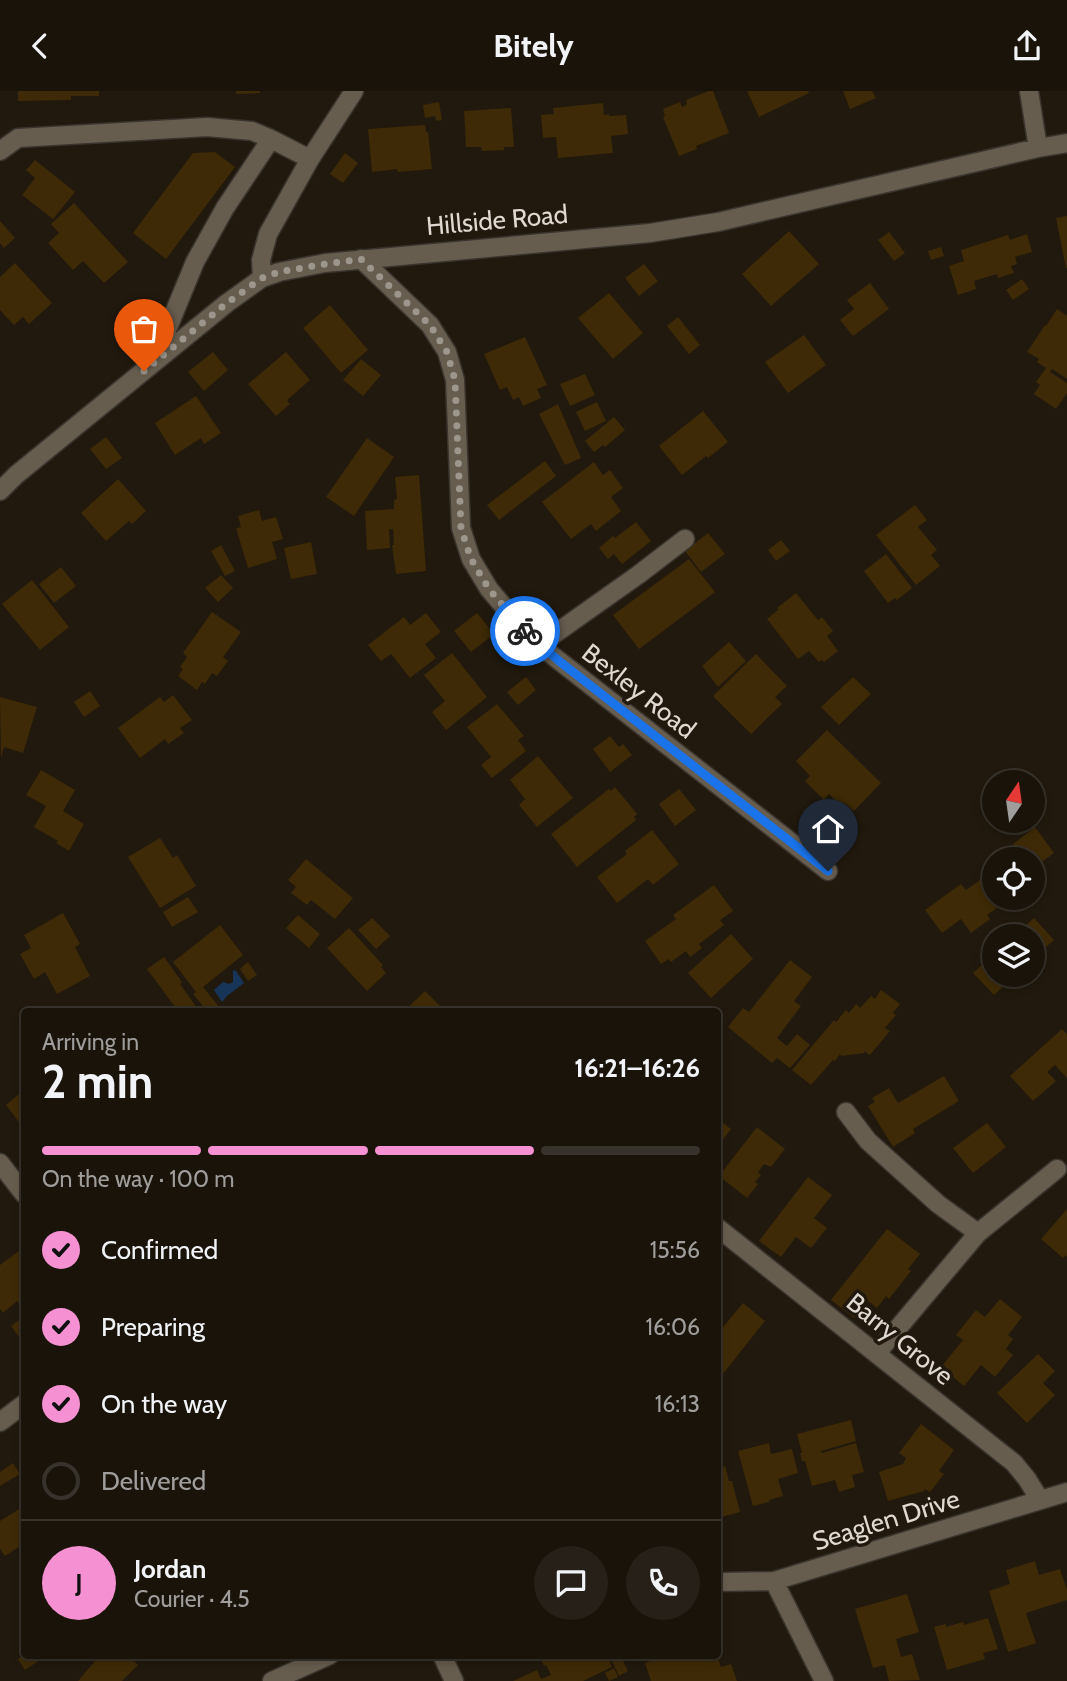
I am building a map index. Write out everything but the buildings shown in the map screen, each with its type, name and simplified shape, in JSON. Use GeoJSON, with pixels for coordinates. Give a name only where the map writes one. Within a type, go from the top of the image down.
{"type":"FeatureCollection","features":[{"type":"Feature","properties":{"kind":"street"},"geometry":{"type":"LineString","coordinates":[[262,278],[261,260],[268,234],[310,159],[354,91]]}},
{"type":"Feature","properties":{"kind":"street"},"geometry":{"type":"LineString","coordinates":[[1029,91],[1038,148]]}},
{"type":"Feature","properties":{"kind":"street"},"geometry":{"type":"LineString","coordinates":[[0,151],[18,138],[207,127],[252,131],[310,159]]}},
{"type":"Feature","properties":{"kind":"street"},"geometry":{"type":"LineString","coordinates":[[165,354],[167,330],[195,262],[225,208],[271,139]]}},
{"type":"Feature","properties":{"kind":"street","name":"Hillside Road"},"geometry":{"type":"LineString","coordinates":[[0,491],[16,475],[227,303],[262,278],[279,272],[361,259],[650,233],[718,222],[1067,143]]}},
{"type":"Feature","properties":{"kind":"street","name":"Bexley Road"},"geometry":{"type":"LineString","coordinates":[[361,259],[430,325],[447,352],[455,380],[461,528],[471,559],[489,589],[539,645],[828,871]]}},
{"type":"Feature","properties":{"kind":"street"},"geometry":{"type":"LineString","coordinates":[[539,645],[685,539]]}},
{"type":"Feature","properties":{"kind":"street"},"geometry":{"type":"LineString","coordinates":[[846,1112],[868,1141],[978,1233]]}},
{"type":"Feature","properties":{"kind":"street"},"geometry":{"type":"LineString","coordinates":[[0,1163],[21,1190]]}},
{"type":"Feature","properties":{"kind":"street"},"geometry":{"type":"LineString","coordinates":[[877,1353],[978,1233],[1057,1169]]}},
{"type":"Feature","properties":{"kind":"street","name":"Barry Grove"},"geometry":{"type":"LineString","coordinates":[[721,1230],[1014,1463],[1040,1500]]}},
{"type":"Feature","properties":{"kind":"street"},"geometry":{"type":"LineString","coordinates":[[0,1422],[21,1405]]}},
{"type":"Feature","properties":{"kind":"street","name":"Seaglen Drive"},"geometry":{"type":"LineString","coordinates":[[721,1582],[774,1581],[1067,1492]]}},
{"type":"Feature","properties":{"kind":"street"},"geometry":{"type":"LineString","coordinates":[[774,1581],[824,1681]]}},
{"type":"Feature","properties":{"kind":"street"},"geometry":{"type":"LineString","coordinates":[[272,1681],[321,1659]]}},
{"type":"Feature","properties":{"kind":"street"},"geometry":{"type":"LineString","coordinates":[[444,1659],[454,1681]]}},
{"type":"Feature","properties":{"kind":"water"},"geometry":{"type":"Polygon","coordinates":[[[233,970],[244,983],[222,1002],[214,990],[223,982],[233,982],[233,970]]]}},
{"type":"Feature","properties":{"kind":"way so far"},"geometry":{"type":"LineString","coordinates":[[144,371],[262,278],[279,272],[361,259],[430,325],[447,352],[455,380],[461,528],[471,559],[489,589],[525,631]]}},
{"type":"Feature","properties":{"kind":"route"},"geometry":{"type":"LineString","coordinates":[[525,631],[559,661],[828,871]]}}]}
